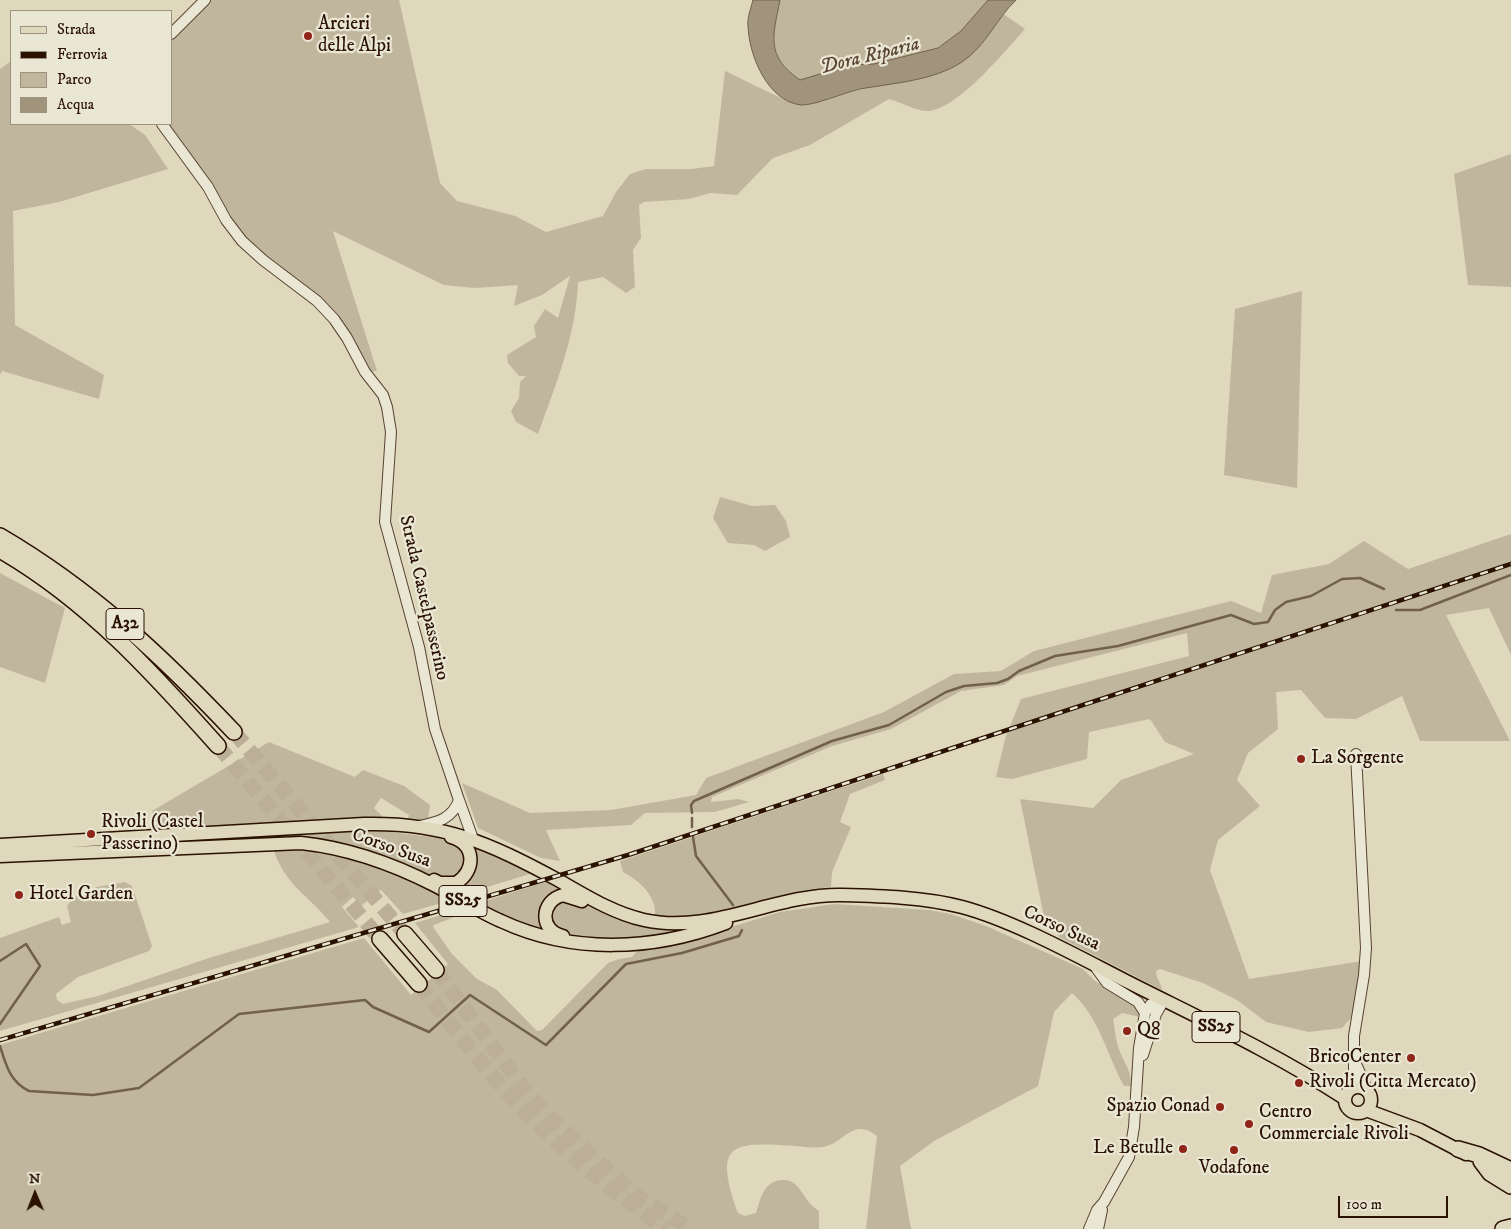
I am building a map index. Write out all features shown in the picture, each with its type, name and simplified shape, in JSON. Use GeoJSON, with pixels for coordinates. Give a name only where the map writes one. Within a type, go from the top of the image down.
{"type":"FeatureCollection","features":[{"type":"Feature","properties":{"kind":"highway","name":"A32"},"geometry":{"type":"LineString","coordinates":[[0,536],[41,560],[120,620],[155,651],[234,732]]}},
{"type":"Feature","properties":{"kind":"highway","name":"A32"},"geometry":{"type":"LineString","coordinates":[[0,550],[49,582],[84,608],[119,639],[218,746]]}},
{"type":"Feature","properties":{"kind":"highway"},"geometry":{"type":"LineString","coordinates":[[405,934],[436,970]]}},
{"type":"Feature","properties":{"kind":"highway"},"geometry":{"type":"LineString","coordinates":[[380,939],[419,984]]}},
{"type":"Feature","properties":{"kind":"highway"},"geometry":{"type":"LineString","coordinates":[[1458,1149],[1479,1155],[1511,1170]]}},
{"type":"Feature","properties":{"kind":"highway"},"geometry":{"type":"LineString","coordinates":[[1481,1161],[1490,1173],[1511,1186]]}},
{"type":"Feature","properties":{"kind":"highway"},"geometry":{"type":"LineString","coordinates":[[1503,1229],[1511,1227]]}},
{"type":"Feature","properties":{"kind":"main road","name":"Corso Susa"},"geometry":{"type":"LineString","coordinates":[[0,845],[364,824],[420,826],[473,839],[505,852],[602,905],[631,916],[658,922],[686,923],[810,897],[845,896],[954,906],[994,919],[1093,964],[1305,1073],[1349,1091]]}},
{"type":"Feature","properties":{"kind":"main road"},"geometry":{"type":"LineString","coordinates":[[387,864],[406,866],[440,883],[456,883],[466,875],[471,859],[465,845],[454,838],[430,833],[420,826]]}},
{"type":"Feature","properties":{"kind":"main road","name":"Corso Susa"},"geometry":{"type":"LineString","coordinates":[[0,856],[294,843],[339,849],[387,864],[432,884],[482,912],[519,928],[558,940],[610,946],[648,944],[672,939],[719,926],[780,903]]}},
{"type":"Feature","properties":{"kind":"main road"},"geometry":{"type":"LineString","coordinates":[[610,946],[596,940],[554,934],[546,922],[547,905],[557,897],[569,896],[609,914],[631,916]]}},
{"type":"Feature","properties":{"kind":"main road","name":"SS25"},"geometry":{"type":"LineString","coordinates":[[1368,1100],[1359,1113],[1351,1112],[1346,1106],[1349,1091],[1362,1087],[1368,1100],[1420,1130],[1511,1176]]}},
{"type":"Feature","properties":{"kind":"street"},"geometry":{"type":"LineString","coordinates":[[172,33],[205,0]]}},
{"type":"Feature","properties":{"kind":"street","name":"Strada Castelpasserino"},"geometry":{"type":"LineString","coordinates":[[163,125],[208,187],[226,220],[242,241],[317,301],[334,318],[348,338],[365,372],[383,395],[388,407],[391,432],[385,522],[419,647],[435,729],[473,839]]}},
{"type":"Feature","properties":{"kind":"street"},"geometry":{"type":"LineString","coordinates":[[1349,1091],[1355,1062],[1354,1036],[1364,975],[1366,948],[1356,754]]}},
{"type":"Feature","properties":{"kind":"street"},"geometry":{"type":"LineString","coordinates":[[420,826],[446,818],[456,810],[459,800]]}},
{"type":"Feature","properties":{"kind":"street"},"geometry":{"type":"LineString","coordinates":[[1093,964],[1107,983],[1138,1002],[1145,1013]]}},
{"type":"Feature","properties":{"kind":"street"},"geometry":{"type":"LineString","coordinates":[[1090,1229],[1097,1210],[1124,1169],[1132,1148],[1145,1013],[1151,1004],[1164,1000]]}},
{"type":"Feature","properties":{"kind":"street"},"geometry":{"type":"LineString","coordinates":[[1139,1060],[1156,1014],[1164,1000]]}},
{"type":"Feature","properties":{"kind":"street"},"geometry":{"type":"LineString","coordinates":[[1355,1062],[1368,1100]]}},
{"type":"Feature","properties":{"kind":"street"},"geometry":{"type":"LineString","coordinates":[[1098,1229],[1104,1202]]}},
{"type":"Feature","properties":{"kind":"green space"},"geometry":{"type":"Polygon","coordinates":[[[211,0],[399,0],[440,183],[457,201],[515,216],[546,232],[603,216],[616,192],[630,174],[646,169],[692,169],[714,166],[725,71],[787,101],[802,105],[858,90],[923,77],[941,71],[958,63],[973,51],[988,35],[1002,13],[1025,29],[981,77],[954,100],[941,107],[925,111],[889,99],[810,145],[773,158],[737,195],[710,193],[689,199],[644,202],[639,205],[641,238],[633,250],[635,287],[626,293],[603,277],[578,282],[569,341],[538,434],[516,422],[511,411],[519,398],[520,382],[526,376],[519,376],[508,363],[507,355],[536,337],[534,326],[545,309],[558,318],[570,276],[542,295],[514,306],[518,285],[475,288],[444,285],[333,231],[377,371],[365,372],[345,332],[242,239],[162,125],[172,125],[172,38],[192,16],[211,0]]]}},
{"type":"Feature","properties":{"kind":"green space"},"geometry":{"type":"Polygon","coordinates":[[[780,0],[988,0],[961,31],[938,48],[874,64],[850,65],[800,80],[781,62],[776,53],[774,35],[780,0]]]}},
{"type":"Feature","properties":{"kind":"green space"},"geometry":{"type":"Polygon","coordinates":[[[10,62],[10,125],[130,125],[145,135],[168,169],[59,202],[13,211],[15,325],[104,375],[99,399],[2,371],[0,375],[0,69],[10,62]]]}},
{"type":"Feature","properties":{"kind":"green space"},"geometry":{"type":"Polygon","coordinates":[[[1511,154],[1511,287],[1468,285],[1454,174],[1511,154]]]}},
{"type":"Feature","properties":{"kind":"green space"},"geometry":{"type":"Polygon","coordinates":[[[1302,291],[1297,488],[1224,475],[1235,309],[1302,291]]]}},
{"type":"Feature","properties":{"kind":"green space"},"geometry":{"type":"Polygon","coordinates":[[[720,497],[752,506],[775,505],[786,521],[790,537],[765,551],[754,545],[728,543],[713,518],[720,497]]]}},
{"type":"Feature","properties":{"kind":"green space"},"geometry":{"type":"Polygon","coordinates":[[[1511,534],[1511,655],[1489,608],[1446,615],[1510,741],[1420,741],[1402,696],[1356,719],[1325,718],[1301,690],[1276,692],[1278,729],[1248,753],[1237,780],[1260,806],[1218,840],[1210,870],[1249,979],[1362,961],[1352,1017],[1342,1028],[1309,1032],[1266,1022],[1237,1000],[1203,983],[1160,969],[1156,971],[1156,974],[1162,990],[1059,937],[1044,917],[1020,799],[1093,808],[1121,780],[1194,754],[1165,742],[1150,719],[1089,732],[1087,759],[1012,779],[996,777],[1005,739],[1021,699],[1189,656],[1187,633],[1017,676],[1004,685],[961,691],[891,729],[832,746],[712,797],[711,802],[738,799],[749,802],[715,812],[645,813],[631,825],[546,830],[560,861],[541,858],[478,828],[462,783],[530,813],[611,810],[696,795],[706,778],[884,712],[954,674],[1001,671],[1034,651],[1231,601],[1261,613],[1272,575],[1329,564],[1364,541],[1408,569],[1511,534]]]}},
{"type":"Feature","properties":{"kind":"green space"},"geometry":{"type":"Polygon","coordinates":[[[0,573],[65,608],[45,683],[0,667],[0,573]]]}},
{"type":"Feature","properties":{"kind":"green space"},"geometry":{"type":"Polygon","coordinates":[[[269,742],[355,777],[363,770],[404,786],[430,805],[428,820],[408,818],[409,815],[381,798],[374,808],[383,817],[153,830],[152,811],[269,742]]]}},
{"type":"Feature","properties":{"kind":"green space"},"geometry":{"type":"Polygon","coordinates":[[[883,774],[885,780],[850,794],[840,822],[851,827],[832,872],[831,887],[800,891],[728,911],[706,915],[655,917],[653,902],[646,890],[623,872],[620,861],[883,774]]]}},
{"type":"Feature","properties":{"kind":"green space"},"geometry":{"type":"Polygon","coordinates":[[[374,830],[447,839],[467,855],[464,870],[451,879],[436,877],[386,856],[301,836],[311,833],[374,830]]]}},
{"type":"Feature","properties":{"kind":"green space"},"geometry":{"type":"Polygon","coordinates":[[[466,841],[533,873],[461,895],[446,886],[465,880],[466,841]]]}},
{"type":"Feature","properties":{"kind":"green space"},"geometry":{"type":"Polygon","coordinates":[[[273,849],[320,853],[365,864],[409,880],[452,900],[403,914],[381,890],[361,906],[353,897],[342,907],[359,927],[0,1031],[0,938],[59,917],[62,925],[71,922],[67,906],[79,895],[93,888],[125,882],[132,886],[152,946],[149,951],[78,977],[56,994],[57,1000],[63,1004],[98,996],[209,958],[330,922],[291,881],[278,862],[273,849]]]}},
{"type":"Feature","properties":{"kind":"green space"},"geometry":{"type":"Polygon","coordinates":[[[548,881],[568,892],[555,893],[546,930],[536,930],[476,904],[548,881]]]}},
{"type":"Feature","properties":{"kind":"green space"},"geometry":{"type":"Polygon","coordinates":[[[555,901],[578,902],[618,920],[671,927],[671,933],[669,935],[609,938],[566,932],[552,927],[549,909],[555,901]]]}},
{"type":"Feature","properties":{"kind":"green space"},"geometry":{"type":"Polygon","coordinates":[[[834,904],[929,910],[951,914],[986,926],[1083,969],[1095,981],[1137,1004],[1141,1017],[1122,1013],[1113,1019],[1117,1043],[1128,1069],[1131,1086],[1124,1086],[1096,1025],[1089,1013],[1072,993],[1054,1012],[1038,1086],[934,1141],[900,1166],[911,1229],[866,1229],[877,1136],[869,1131],[856,1129],[834,1143],[823,1147],[743,1146],[734,1151],[728,1159],[727,1172],[730,1189],[738,1213],[745,1216],[756,1213],[764,1190],[772,1183],[786,1180],[797,1186],[819,1211],[819,1229],[0,1229],[0,1045],[364,938],[411,995],[448,964],[415,923],[457,910],[459,915],[433,927],[452,954],[477,979],[497,990],[537,1031],[542,1030],[608,963],[632,957],[638,950],[666,947],[780,912],[834,904]]]}},
{"type":"Feature","properties":{"kind":"water"},"geometry":{"type":"Polygon","coordinates":[[[753,0],[780,0],[774,35],[776,54],[789,71],[800,80],[850,65],[874,64],[938,48],[961,31],[988,0],[1016,0],[1002,15],[978,48],[962,62],[951,68],[926,77],[860,89],[801,105],[789,102],[779,95],[762,75],[756,63],[749,38],[748,26],[753,0]]]}},
{"type":"Feature","properties":{"kind":"waterway"},"geometry":{"type":"LineString","coordinates":[[1396,610],[1420,610],[1511,575]]}},
{"type":"Feature","properties":{"kind":"waterway"},"geometry":{"type":"LineString","coordinates":[[692,813],[691,805],[694,801],[832,741],[889,725],[946,692],[964,686],[997,683],[1008,679],[1019,671],[1055,656],[1118,646],[1231,615],[1254,624],[1268,622],[1275,610],[1286,602],[1311,596],[1342,579],[1360,578],[1384,589]]}},
{"type":"Feature","properties":{"kind":"waterway"},"geometry":{"type":"LineString","coordinates":[[692,818],[692,827]]}},
{"type":"Feature","properties":{"kind":"waterway"},"geometry":{"type":"LineString","coordinates":[[693,837],[696,856],[733,905]]}},
{"type":"Feature","properties":{"kind":"waterway"},"geometry":{"type":"LineString","coordinates":[[0,1046],[13,1078],[29,1091],[93,1095],[139,1088],[239,1014],[365,1000],[373,1007],[429,1032],[470,995],[546,1045],[626,964],[682,953],[739,936],[742,930]]}},
{"type":"Feature","properties":{"kind":"waterway"},"geometry":{"type":"LineString","coordinates":[[0,961],[26,944],[40,966],[0,1024]]}},
{"type":"Feature","properties":{"kind":"tunnel"},"geometry":{"type":"LineString","coordinates":[[234,732],[405,934]]}},
{"type":"Feature","properties":{"kind":"tunnel"},"geometry":{"type":"LineString","coordinates":[[218,746],[380,939]]}},
{"type":"Feature","properties":{"kind":"tunnel"},"geometry":{"type":"LineString","coordinates":[[436,970],[525,1090],[557,1124],[638,1197],[691,1229]]}},
{"type":"Feature","properties":{"kind":"tunnel"},"geometry":{"type":"LineString","coordinates":[[419,984],[487,1069],[531,1118],[596,1176],[666,1229]]}},
{"type":"Feature","properties":{"kind":"railway"},"geometry":{"type":"LineString","coordinates":[[0,1040],[628,855],[1511,564]]}},
{"type":"Feature","properties":{"kind":"place","name":"Arcieri delle Alpi"},"geometry":{"type":"Point","coordinates":[308,36]}},
{"type":"Feature","properties":{"kind":"place","name":"La Sorgente"},"geometry":{"type":"Point","coordinates":[1301,759]}},
{"type":"Feature","properties":{"kind":"place","name":"Rivoli (Castel Passerino)"},"geometry":{"type":"Point","coordinates":[91,834]}},
{"type":"Feature","properties":{"kind":"place","name":"Hotel Garden"},"geometry":{"type":"Point","coordinates":[19,895]}},
{"type":"Feature","properties":{"kind":"place","name":"Q8"},"geometry":{"type":"Point","coordinates":[1127,1031]}},
{"type":"Feature","properties":{"kind":"place","name":"BricoCenter"},"geometry":{"type":"Point","coordinates":[1411,1058]}},
{"type":"Feature","properties":{"kind":"place","name":"Rivoli (Citta Mercato)"},"geometry":{"type":"Point","coordinates":[1299,1083]}},
{"type":"Feature","properties":{"kind":"place","name":"Spazio Conad"},"geometry":{"type":"Point","coordinates":[1220,1107]}},
{"type":"Feature","properties":{"kind":"place","name":"Centro Commerciale Rivoli"},"geometry":{"type":"Point","coordinates":[1249,1124]}},
{"type":"Feature","properties":{"kind":"place","name":"Le Betulle"},"geometry":{"type":"Point","coordinates":[1183,1149]}},
{"type":"Feature","properties":{"kind":"place","name":"Vodafone"},"geometry":{"type":"Point","coordinates":[1234,1150]}},
{"type":"Feature","properties":{"kind":"water label","name":"Dora Riparia"},"geometry":{"type":"Point","coordinates":[870,57]}}]}
